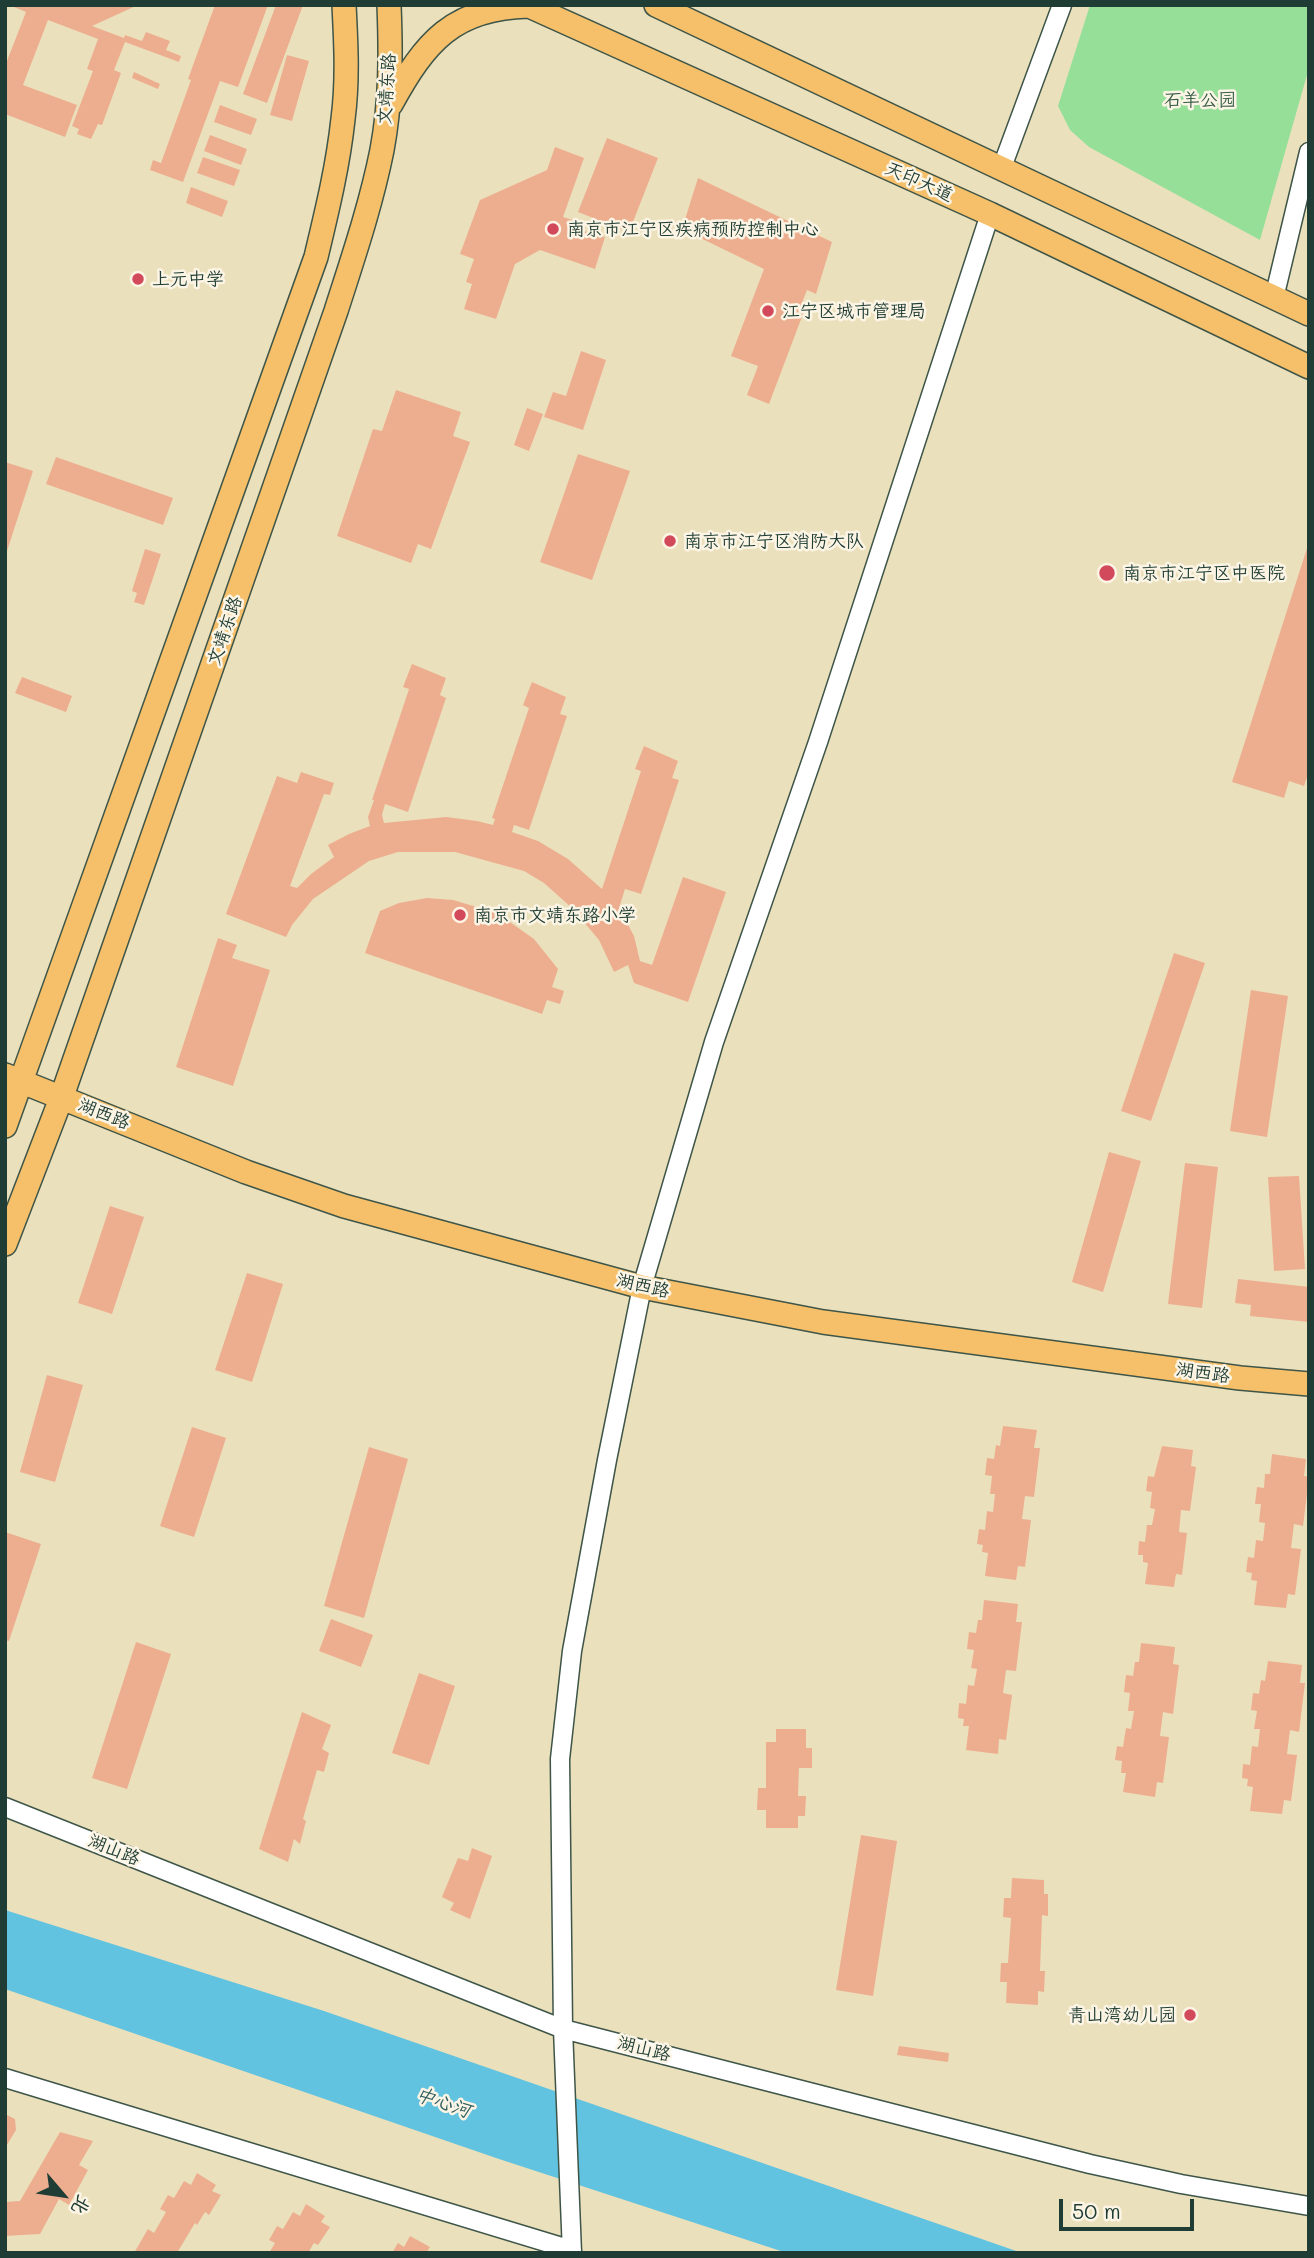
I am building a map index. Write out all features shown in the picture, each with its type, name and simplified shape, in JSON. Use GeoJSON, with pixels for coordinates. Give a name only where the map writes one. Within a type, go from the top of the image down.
{"type":"FeatureCollection","features":[{"type":"Feature","properties":{"kind":"main road"},"geometry":{"type":"LineString","coordinates":[[5,1126],[13,1078],[316,257],[332,188],[344,117],[347,51],[344,5]]}},
{"type":"Feature","properties":{"kind":"main road","name":"文靖东路"},"geometry":{"type":"LineString","coordinates":[[5,1244],[62,1096],[336,312],[382,151],[391,58],[389,5]]}},
{"type":"Feature","properties":{"kind":"main road"},"geometry":{"type":"LineString","coordinates":[[656,5],[1309,314]]}},
{"type":"Feature","properties":{"kind":"main road"},"geometry":{"type":"LineString","coordinates":[[387,109],[422,52],[437,38],[466,19],[501,7],[528,6]]}},
{"type":"Feature","properties":{"kind":"main road","name":"天印大道"},"geometry":{"type":"LineString","coordinates":[[528,6],[990,214],[1309,367]]}},
{"type":"Feature","properties":{"kind":"main road","name":"湖西路"},"geometry":{"type":"LineString","coordinates":[[13,1078],[246,1172],[344,1206],[642,1286],[823,1322],[1240,1378],[1309,1384]]}},
{"type":"Feature","properties":{"kind":"street"},"geometry":{"type":"LineString","coordinates":[[1002,167],[1062,5]]}},
{"type":"Feature","properties":{"kind":"street"},"geometry":{"type":"LineString","coordinates":[[1274,298],[1309,152]]}},
{"type":"Feature","properties":{"kind":"street"},"geometry":{"type":"LineString","coordinates":[[5,2078],[572,2251],[564,2071],[559,1759],[572,1651],[642,1286],[714,1042],[818,743],[990,214]]}},
{"type":"Feature","properties":{"kind":"street","name":"湖山路"},"geometry":{"type":"LineString","coordinates":[[5,1807],[563,2029],[1090,2164],[1181,2184],[1309,2206]]}},
{"type":"Feature","properties":{"kind":"green space","name":"石羊公园"},"geometry":{"type":"Polygon","coordinates":[[[1090,5],[1309,5],[1309,68],[1260,240],[1089,147],[1070,130],[1058,106],[1090,5]]]}},
{"type":"Feature","properties":{"kind":"water","name":"中心河"},"geometry":{"type":"Polygon","coordinates":[[[5,1910],[324,2011],[1022,2253],[787,2253],[499,2159],[5,1989],[5,1910]]]}},
{"type":"Feature","properties":{"kind":"building"},"geometry":{"type":"Polygon","coordinates":[[[9,5],[138,5],[92,26],[124,38],[125,35],[142,41],[146,32],[170,41],[166,50],[181,56],[179,62],[125,42],[114,70],[121,73],[102,125],[98,124],[91,139],[77,134],[79,129],[72,126],[93,71],[87,69],[98,39],[48,20],[23,85],[77,105],[65,137],[5,114],[5,66],[26,12],[9,5]]]}},
{"type":"Feature","properties":{"kind":"building"},"geometry":{"type":"Polygon","coordinates":[[[215,5],[268,5],[238,87],[220,81],[183,182],[150,170],[153,160],[161,163],[215,5]]]}},
{"type":"Feature","properties":{"kind":"building"},"geometry":{"type":"Polygon","coordinates":[[[276,5],[303,5],[267,103],[243,94],[276,5]]]}},
{"type":"Feature","properties":{"kind":"building"},"geometry":{"type":"Polygon","coordinates":[[[287,55],[309,61],[292,121],[270,115],[287,55]]]}},
{"type":"Feature","properties":{"kind":"building"},"geometry":{"type":"Polygon","coordinates":[[[134,72],[160,84],[158,89],[132,78],[134,72]]]}},
{"type":"Feature","properties":{"kind":"building"},"geometry":{"type":"Polygon","coordinates":[[[220,105],[257,119],[251,135],[214,122],[220,105]]]}},
{"type":"Feature","properties":{"kind":"building"},"geometry":{"type":"Polygon","coordinates":[[[210,135],[247,149],[241,165],[204,151],[210,135]]]}},
{"type":"Feature","properties":{"kind":"building"},"geometry":{"type":"Polygon","coordinates":[[[607,138],[658,158],[629,232],[578,212],[607,138]]]}},
{"type":"Feature","properties":{"kind":"building"},"geometry":{"type":"Polygon","coordinates":[[[555,147],[584,158],[563,217],[585,224],[584,231],[605,237],[595,269],[540,250],[515,264],[496,319],[464,309],[472,284],[466,282],[474,259],[460,254],[480,200],[547,170],[555,147]]]}},
{"type":"Feature","properties":{"kind":"building"},"geometry":{"type":"Polygon","coordinates":[[[203,157],[240,170],[234,186],[197,173],[203,157]]]}},
{"type":"Feature","properties":{"kind":"building"},"geometry":{"type":"Polygon","coordinates":[[[698,178],[832,242],[816,294],[807,290],[798,313],[803,314],[769,404],[747,395],[758,366],[731,356],[764,269],[682,229],[698,178]]]}},
{"type":"Feature","properties":{"kind":"building"},"geometry":{"type":"Polygon","coordinates":[[[191,187],[228,201],[222,217],[186,203],[191,187]]]}},
{"type":"Feature","properties":{"kind":"building"},"geometry":{"type":"Polygon","coordinates":[[[581,351],[606,360],[583,430],[544,417],[553,392],[566,396],[581,351]]]}},
{"type":"Feature","properties":{"kind":"building"},"geometry":{"type":"Polygon","coordinates":[[[396,390],[461,412],[453,436],[470,442],[431,549],[418,544],[411,563],[337,536],[373,429],[382,431],[396,390]]]}},
{"type":"Feature","properties":{"kind":"building"},"geometry":{"type":"Polygon","coordinates":[[[527,408],[543,414],[529,451],[514,445],[527,408]]]}},
{"type":"Feature","properties":{"kind":"building"},"geometry":{"type":"Polygon","coordinates":[[[578,454],[630,471],[592,580],[540,562],[578,454]]]}},
{"type":"Feature","properties":{"kind":"building"},"geometry":{"type":"Polygon","coordinates":[[[56,457],[173,498],[163,525],[46,484],[56,457]]]}},
{"type":"Feature","properties":{"kind":"building"},"geometry":{"type":"Polygon","coordinates":[[[5,462],[33,471],[6,554],[5,553],[5,462]]]}},
{"type":"Feature","properties":{"kind":"building"},"geometry":{"type":"Polygon","coordinates":[[[1309,542],[1309,772],[1304,786],[1289,781],[1284,798],[1232,782],[1309,542]]]}},
{"type":"Feature","properties":{"kind":"building"},"geometry":{"type":"Polygon","coordinates":[[[145,549],[161,554],[144,605],[134,602],[137,593],[132,591],[145,549]]]}},
{"type":"Feature","properties":{"kind":"building"},"geometry":{"type":"Polygon","coordinates":[[[412,664],[446,678],[440,695],[446,698],[408,812],[385,804],[382,815],[384,823],[446,817],[493,825],[495,819],[492,818],[529,708],[523,705],[532,682],[566,697],[560,714],[567,716],[529,830],[514,825],[512,832],[538,841],[568,859],[602,889],[641,771],[635,769],[644,746],[678,761],[672,778],[679,780],[641,894],[625,889],[619,908],[634,936],[640,961],[652,965],[683,877],[726,892],[688,1002],[634,983],[628,965],[614,972],[599,940],[572,908],[544,883],[524,871],[455,852],[398,852],[369,861],[313,899],[286,937],[226,914],[277,776],[297,783],[301,772],[334,783],[330,795],[324,794],[290,886],[297,888],[334,857],[328,845],[370,826],[368,817],[372,800],[409,689],[403,687],[412,664]]]}},
{"type":"Feature","properties":{"kind":"building"},"geometry":{"type":"Polygon","coordinates":[[[22,677],[72,696],[66,712],[15,693],[22,677]]]}},
{"type":"Feature","properties":{"kind":"building"},"geometry":{"type":"Polygon","coordinates":[[[427,898],[453,900],[497,913],[534,939],[558,969],[552,987],[564,991],[560,1004],[547,1000],[542,1014],[365,953],[380,911],[399,903],[427,898]]]}},
{"type":"Feature","properties":{"kind":"building"},"geometry":{"type":"Polygon","coordinates":[[[218,938],[237,945],[232,958],[270,970],[233,1086],[176,1067],[218,938]]]}},
{"type":"Feature","properties":{"kind":"building"},"geometry":{"type":"Polygon","coordinates":[[[1174,953],[1205,963],[1151,1121],[1121,1111],[1174,953]]]}},
{"type":"Feature","properties":{"kind":"building"},"geometry":{"type":"Polygon","coordinates":[[[1251,990],[1288,996],[1267,1137],[1230,1131],[1251,990]]]}},
{"type":"Feature","properties":{"kind":"building"},"geometry":{"type":"Polygon","coordinates":[[[1109,1152],[1141,1161],[1103,1292],[1072,1282],[1109,1152]]]}},
{"type":"Feature","properties":{"kind":"building"},"geometry":{"type":"Polygon","coordinates":[[[1185,1163],[1218,1167],[1202,1308],[1168,1304],[1185,1163]]]}},
{"type":"Feature","properties":{"kind":"building"},"geometry":{"type":"Polygon","coordinates":[[[1299,1176],[1305,1269],[1274,1271],[1268,1177],[1299,1176]]]}},
{"type":"Feature","properties":{"kind":"building"},"geometry":{"type":"Polygon","coordinates":[[[110,1206],[144,1217],[112,1314],[78,1303],[110,1206]]]}},
{"type":"Feature","properties":{"kind":"building"},"geometry":{"type":"Polygon","coordinates":[[[247,1273],[283,1284],[252,1382],[215,1370],[247,1273]]]}},
{"type":"Feature","properties":{"kind":"building"},"geometry":{"type":"Polygon","coordinates":[[[1238,1279],[1309,1287],[1309,1322],[1250,1316],[1251,1305],[1235,1303],[1238,1279]]]}},
{"type":"Feature","properties":{"kind":"building"},"geometry":{"type":"Polygon","coordinates":[[[47,1375],[83,1385],[55,1482],[20,1472],[47,1375]]]}},
{"type":"Feature","properties":{"kind":"building"},"geometry":{"type":"Polygon","coordinates":[[[1003,1426],[1037,1430],[1034,1448],[1040,1448],[1034,1497],[1025,1496],[1022,1519],[1031,1520],[1025,1567],[1018,1566],[1016,1580],[985,1576],[988,1553],[982,1552],[983,1545],[977,1544],[979,1529],[985,1530],[987,1511],[993,1512],[995,1494],[990,1494],[992,1476],[985,1475],[987,1458],[994,1459],[996,1445],[1000,1446],[1003,1426]]]}},
{"type":"Feature","properties":{"kind":"building"},"geometry":{"type":"Polygon","coordinates":[[[192,1427],[226,1438],[194,1537],[160,1526],[192,1427]]]}},
{"type":"Feature","properties":{"kind":"building"},"geometry":{"type":"Polygon","coordinates":[[[1162,1446],[1193,1450],[1191,1466],[1196,1467],[1190,1511],[1181,1510],[1179,1532],[1187,1533],[1182,1575],[1176,1574],[1174,1587],[1145,1584],[1148,1563],[1143,1562],[1143,1555],[1138,1555],[1139,1541],[1145,1542],[1147,1525],[1152,1525],[1155,1509],[1150,1508],[1152,1492],[1146,1491],[1148,1476],[1154,1477],[1162,1446]]]}},
{"type":"Feature","properties":{"kind":"building"},"geometry":{"type":"Polygon","coordinates":[[[369,1447],[408,1459],[364,1618],[324,1606],[369,1447]]]}},
{"type":"Feature","properties":{"kind":"building"},"geometry":{"type":"Polygon","coordinates":[[[1272,1454],[1306,1459],[1304,1476],[1309,1477],[1303,1526],[1294,1524],[1291,1548],[1301,1549],[1295,1595],[1288,1594],[1286,1608],[1254,1605],[1257,1581],[1251,1580],[1252,1573],[1246,1572],[1248,1557],[1254,1558],[1256,1540],[1263,1541],[1265,1523],[1259,1522],[1261,1504],[1255,1504],[1257,1487],[1264,1488],[1265,1474],[1270,1474],[1272,1454]]]}},
{"type":"Feature","properties":{"kind":"building"},"geometry":{"type":"Polygon","coordinates":[[[5,1532],[41,1544],[9,1641],[5,1640],[5,1532]]]}},
{"type":"Feature","properties":{"kind":"building"},"geometry":{"type":"Polygon","coordinates":[[[984,1600],[1018,1604],[1016,1622],[1022,1622],[1016,1671],[1006,1670],[1003,1693],[1012,1695],[1006,1740],[999,1739],[998,1754],[966,1750],[969,1726],[963,1726],[964,1719],[958,1718],[959,1703],[966,1704],[968,1685],[974,1686],[977,1669],[971,1668],[974,1650],[967,1649],[969,1632],[976,1633],[978,1620],[982,1620],[984,1600]]]}},
{"type":"Feature","properties":{"kind":"building"},"geometry":{"type":"Polygon","coordinates":[[[331,1619],[373,1635],[361,1667],[319,1651],[331,1619]]]}},
{"type":"Feature","properties":{"kind":"building"},"geometry":{"type":"Polygon","coordinates":[[[136,1642],[171,1654],[127,1789],[92,1778],[136,1642]]]}},
{"type":"Feature","properties":{"kind":"building"},"geometry":{"type":"Polygon","coordinates":[[[1141,1643],[1175,1647],[1173,1664],[1179,1665],[1173,1714],[1163,1712],[1160,1736],[1169,1737],[1163,1783],[1157,1782],[1155,1797],[1123,1792],[1126,1773],[1121,1773],[1122,1761],[1115,1760],[1117,1746],[1123,1747],[1126,1728],[1131,1729],[1134,1711],[1128,1711],[1130,1693],[1124,1692],[1126,1675],[1133,1676],[1135,1662],[1139,1662],[1141,1643]]]}},
{"type":"Feature","properties":{"kind":"building"},"geometry":{"type":"Polygon","coordinates":[[[1268,1661],[1302,1665],[1300,1683],[1305,1683],[1299,1732],[1290,1730],[1287,1754],[1297,1755],[1291,1801],[1284,1800],[1282,1814],[1250,1811],[1253,1787],[1247,1786],[1248,1779],[1242,1778],[1243,1764],[1250,1765],[1252,1746],[1258,1747],[1260,1729],[1254,1729],[1257,1711],[1251,1710],[1253,1693],[1259,1694],[1261,1680],[1265,1681],[1268,1661]]]}},
{"type":"Feature","properties":{"kind":"building"},"geometry":{"type":"Polygon","coordinates":[[[419,1673],[455,1686],[429,1765],[392,1753],[419,1673]]]}},
{"type":"Feature","properties":{"kind":"building"},"geometry":{"type":"Polygon","coordinates":[[[302,1712],[331,1725],[322,1749],[329,1753],[324,1772],[317,1770],[303,1819],[306,1821],[300,1844],[294,1839],[288,1862],[259,1849],[302,1712]]]}},
{"type":"Feature","properties":{"kind":"building"},"geometry":{"type":"Polygon","coordinates":[[[776,1729],[806,1729],[806,1748],[812,1748],[812,1768],[799,1768],[798,1796],[806,1796],[805,1816],[798,1816],[798,1828],[766,1828],[766,1810],[757,1810],[758,1788],[766,1788],[766,1742],[776,1742],[776,1729]]]}},
{"type":"Feature","properties":{"kind":"building"},"geometry":{"type":"Polygon","coordinates":[[[861,1835],[897,1841],[873,1996],[836,1990],[861,1835]]]}},
{"type":"Feature","properties":{"kind":"building"},"geometry":{"type":"Polygon","coordinates":[[[472,1848],[492,1856],[470,1919],[450,1910],[454,1903],[442,1897],[458,1858],[468,1861],[472,1848]]]}},
{"type":"Feature","properties":{"kind":"building"},"geometry":{"type":"Polygon","coordinates":[[[1012,1878],[1044,1880],[1044,1894],[1048,1894],[1048,1916],[1042,1915],[1040,1971],[1045,1971],[1044,1992],[1038,1991],[1038,2005],[1006,2003],[1007,1982],[1000,1982],[1001,1963],[1008,1963],[1011,1918],[1003,1917],[1004,1898],[1011,1898],[1012,1878]]]}},
{"type":"Feature","properties":{"kind":"building"},"geometry":{"type":"Polygon","coordinates":[[[899,2046],[949,2053],[948,2062],[897,2055],[899,2046]]]}},
{"type":"Feature","properties":{"kind":"building"},"geometry":{"type":"Polygon","coordinates":[[[5,2114],[15,2119],[16,2130],[5,2148],[5,2114]]]}},
{"type":"Feature","properties":{"kind":"building"},"geometry":{"type":"Polygon","coordinates":[[[60,2132],[93,2141],[79,2165],[88,2170],[69,2205],[59,2199],[40,2234],[5,2236],[5,2202],[20,2201],[60,2132]]]}},
{"type":"Feature","properties":{"kind":"building"},"geometry":{"type":"Polygon","coordinates":[[[197,2173],[216,2185],[212,2191],[221,2195],[209,2215],[205,2212],[197,2225],[195,2223],[177,2253],[134,2253],[148,2229],[154,2233],[166,2212],[160,2209],[168,2195],[174,2198],[184,2181],[191,2185],[197,2173]]]}},
{"type":"Feature","properties":{"kind":"building"},"geometry":{"type":"Polygon","coordinates":[[[306,2204],[325,2216],[321,2222],[330,2227],[318,2245],[314,2243],[308,2253],[269,2253],[275,2243],[269,2240],[277,2226],[283,2229],[293,2212],[300,2216],[306,2204]]]}},
{"type":"Feature","properties":{"kind":"building"},"geometry":{"type":"Polygon","coordinates":[[[410,2236],[430,2247],[426,2253],[392,2253],[398,2243],[404,2247],[410,2236]]]}},
{"type":"Feature","properties":{"kind":"place","name":"南京市江宁区疾病预防控制中心"},"geometry":{"type":"Point","coordinates":[553,229]}},
{"type":"Feature","properties":{"kind":"place","name":"上元中学"},"geometry":{"type":"Point","coordinates":[138,279]}},
{"type":"Feature","properties":{"kind":"place","name":"江宁区城市管理局"},"geometry":{"type":"Point","coordinates":[768,311]}},
{"type":"Feature","properties":{"kind":"place","name":"南京市江宁区消防大队"},"geometry":{"type":"Point","coordinates":[670,541]}},
{"type":"Feature","properties":{"kind":"place","name":"南京市江宁区中医院"},"geometry":{"type":"Point","coordinates":[1107,573]}},
{"type":"Feature","properties":{"kind":"place","name":"南京市文靖东路小学"},"geometry":{"type":"Point","coordinates":[460,915]}},
{"type":"Feature","properties":{"kind":"place","name":"青山湾幼儿园"},"geometry":{"type":"Point","coordinates":[1190,2015]}}]}
